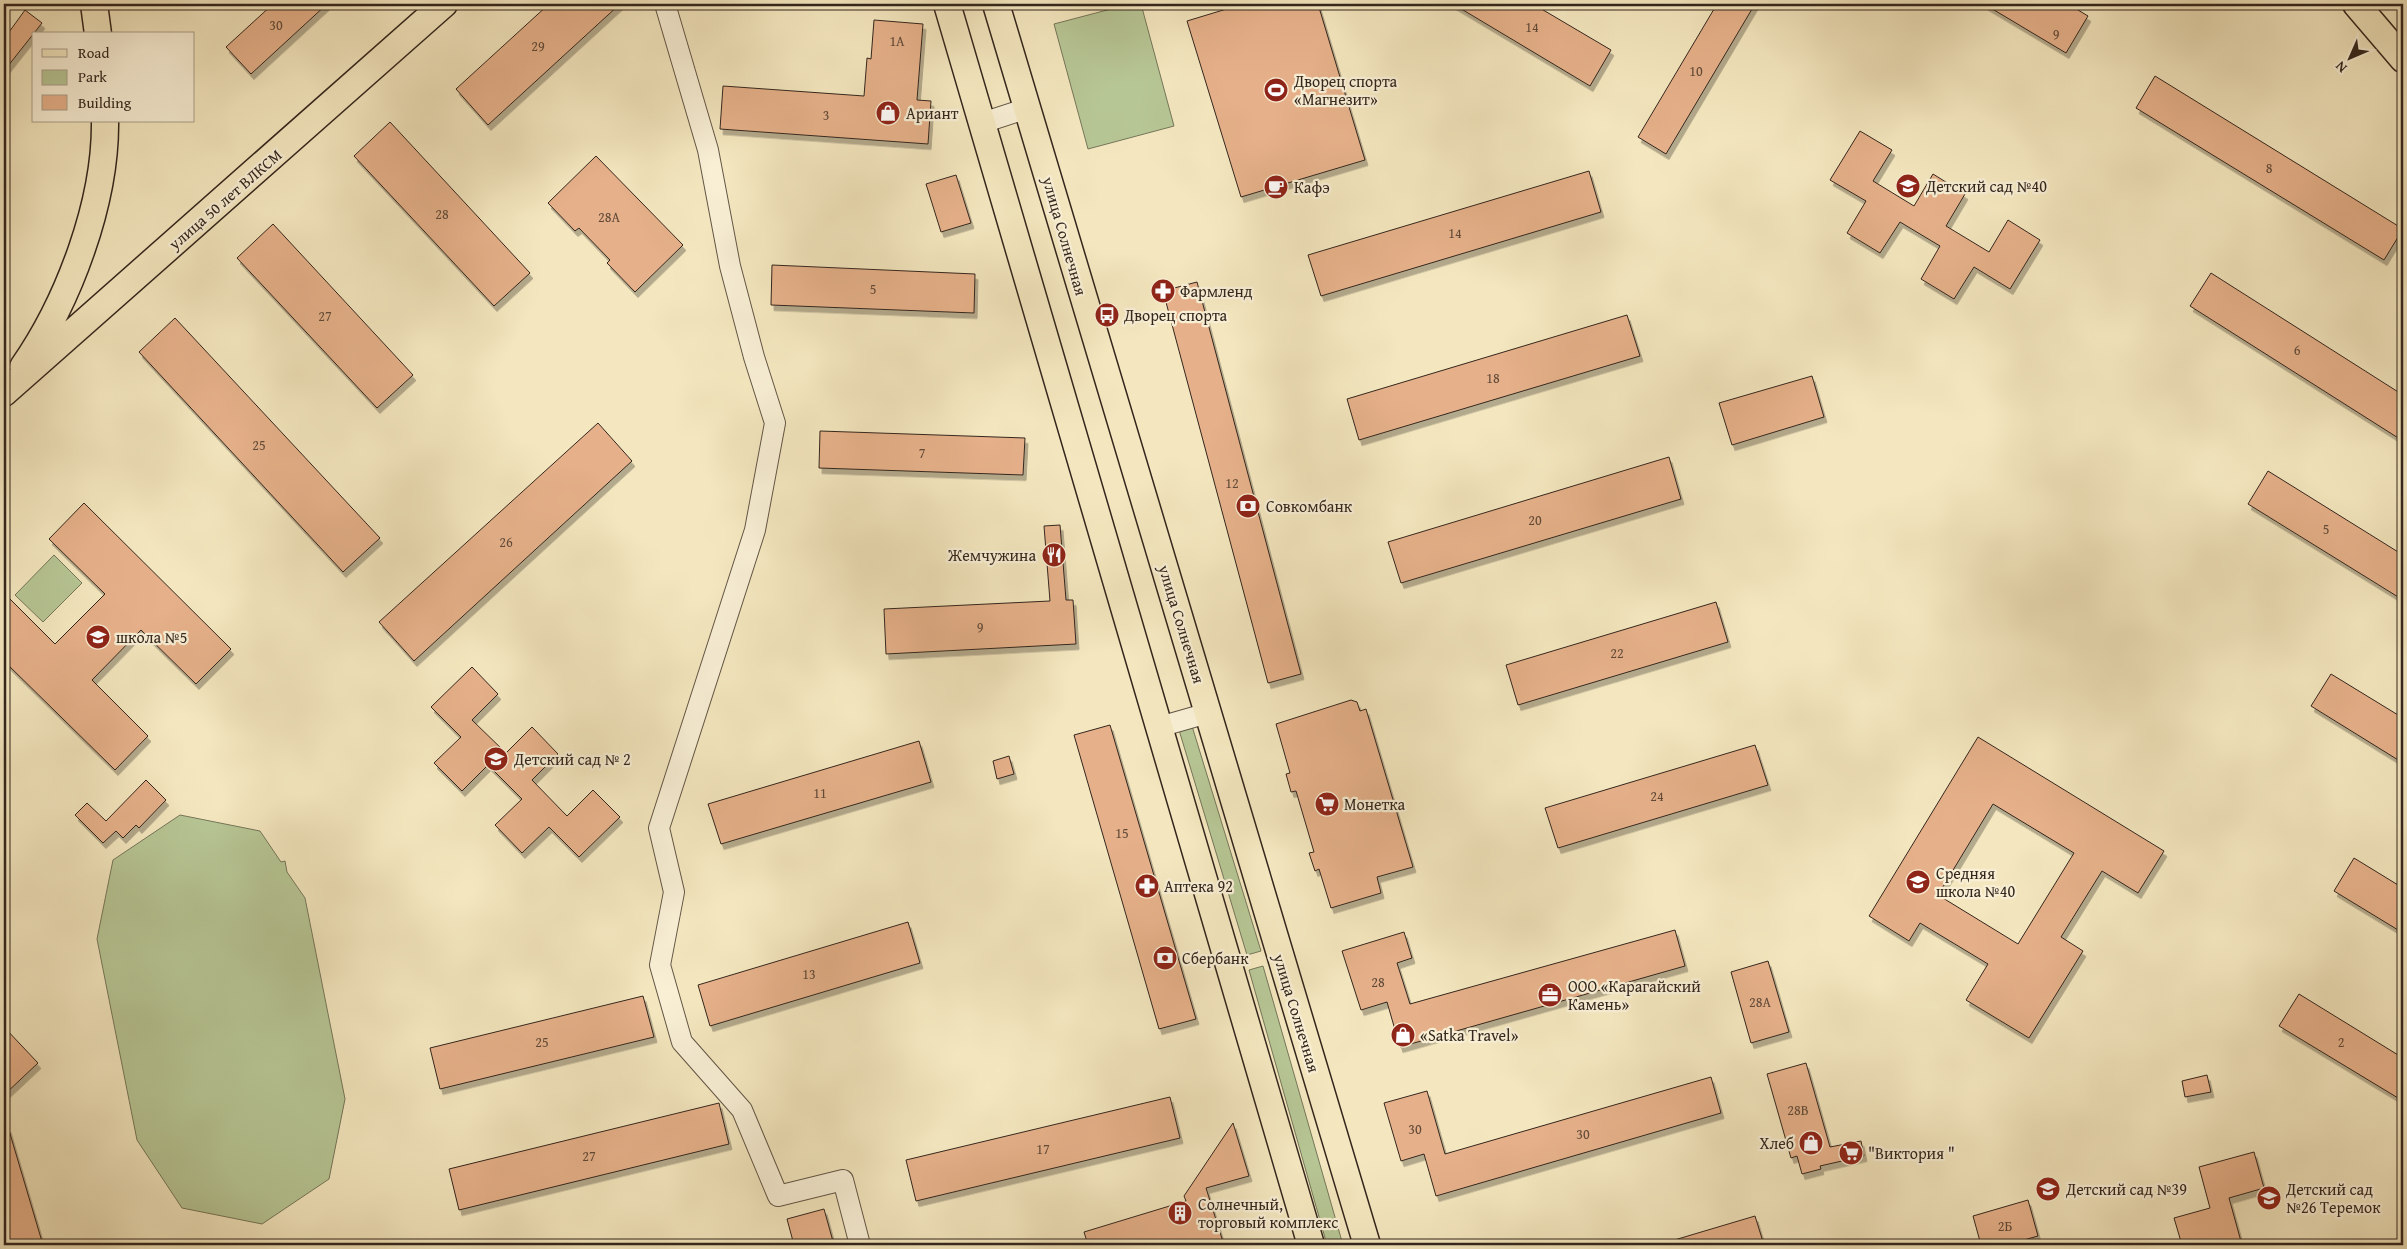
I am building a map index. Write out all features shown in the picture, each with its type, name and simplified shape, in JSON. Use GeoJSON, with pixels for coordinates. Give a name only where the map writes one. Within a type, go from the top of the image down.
{"type":"FeatureCollection","features":[{"type":"Feature","properties":{"kind":"main road"},"geometry":{"type":"LineString","coordinates":[[94,4],[98,32]]}},
{"type":"Feature","properties":{"kind":"main road","name":"улица 50 лет ВЛКСМ"},"geometry":{"type":"LineString","coordinates":[[4,392],[444,4]]}},
{"type":"Feature","properties":{"kind":"main road"},"geometry":{"type":"LineString","coordinates":[[947,4],[1311,1245]]}},
{"type":"Feature","properties":{"kind":"main road","name":"улица Солнечная"},"geometry":{"type":"LineString","coordinates":[[996,4],[1367,1245]]}},
{"type":"Feature","properties":{"kind":"main road"},"geometry":{"type":"LineString","coordinates":[[2356,4],[2403,59]]}},
{"type":"Feature","properties":{"kind":"main road"},"geometry":{"type":"LineString","coordinates":[[4,392],[33,352],[72,274],[88,230],[104,162],[106,122]]}},
{"type":"Feature","properties":{"kind":"street"},"geometry":{"type":"LineString","coordinates":[[665,4],[708,150],[730,266],[754,357],[775,423],[755,530],[660,828],[674,892],[660,965],[682,1042],[742,1110],[778,1196],[843,1180],[860,1245]]}},
{"type":"Feature","properties":{"kind":"street"},"geometry":{"type":"LineString","coordinates":[[982,123],[1028,108]]}},
{"type":"Feature","properties":{"kind":"street"},"geometry":{"type":"LineString","coordinates":[[1159,727],[1208,713]]}},
{"type":"Feature","properties":{"kind":"green space"},"geometry":{"type":"Polygon","coordinates":[[[1130,4],[1141,4],[1174,126],[1088,149],[1054,24],[1130,4]]]}},
{"type":"Feature","properties":{"kind":"green space"},"geometry":{"type":"Polygon","coordinates":[[[54,555],[82,583],[43,622],[15,595],[54,555]]]}},
{"type":"Feature","properties":{"kind":"green space"},"geometry":{"type":"Polygon","coordinates":[[[1192,726],[1261,951],[1247,955],[1179,730],[1192,726]]]}},
{"type":"Feature","properties":{"kind":"green space"},"geometry":{"type":"Polygon","coordinates":[[[180,815],[260,831],[281,862],[285,861],[287,872],[305,898],[345,1099],[329,1179],[262,1224],[182,1208],[137,1140],[97,939],[113,860],[180,815]]]}},
{"type":"Feature","properties":{"kind":"green space"},"geometry":{"type":"Polygon","coordinates":[[[1263,966],[1343,1245],[1327,1245],[1249,970],[1263,966]]]}},
{"type":"Feature","properties":{"kind":"building"},"geometry":{"type":"Polygon","coordinates":[[[273,4],[327,4],[251,74],[226,47],[273,4]]]}},
{"type":"Feature","properties":{"kind":"building"},"geometry":{"type":"Polygon","coordinates":[[[549,4],[620,4],[488,125],[456,89],[549,4]]]}},
{"type":"Feature","properties":{"kind":"building","name":"Дворец спорта «Магнезит»"},"geometry":{"type":"Polygon","coordinates":[[[1243,4],[1318,4],[1365,160],[1241,197],[1187,21],[1243,4]]]}},
{"type":"Feature","properties":{"kind":"building"},"geometry":{"type":"Polygon","coordinates":[[[1453,4],[1533,4],[1611,50],[1590,86],[1453,4]]]}},
{"type":"Feature","properties":{"kind":"building"},"geometry":{"type":"Polygon","coordinates":[[[1717,4],[1755,4],[1666,154],[1638,137],[1717,4]]]}},
{"type":"Feature","properties":{"kind":"building"},"geometry":{"type":"Polygon","coordinates":[[[1984,4],[2068,4],[2088,16],[2066,53],[1984,4]]]}},
{"type":"Feature","properties":{"kind":"building"},"geometry":{"type":"Polygon","coordinates":[[[25,10],[42,23],[35,32],[32,32],[32,36],[4,71],[4,39],[25,10]]]}},
{"type":"Feature","properties":{"kind":"building"},"geometry":{"type":"Polygon","coordinates":[[[874,20],[923,24],[917,100],[931,101],[928,144],[720,129],[723,86],[864,96],[867,58],[871,59],[874,20]]]}},
{"type":"Feature","properties":{"kind":"building"},"geometry":{"type":"Polygon","coordinates":[[[2155,76],[2403,229],[2384,260],[2136,108],[2155,76]]]}},
{"type":"Feature","properties":{"kind":"building"},"geometry":{"type":"Polygon","coordinates":[[[390,122],[530,273],[494,306],[354,156],[390,122]]]}},
{"type":"Feature","properties":{"kind":"building"},"geometry":{"type":"Polygon","coordinates":[[[1860,131],[1892,150],[1873,181],[1914,206],[1933,174],[1965,194],[1946,226],[1989,252],[2008,220],[2040,240],[2010,289],[1974,267],[1954,299],[1921,279],[1940,246],[1900,222],[1880,253],[1847,233],[1866,201],[1830,180],[1860,131]]]}},
{"type":"Feature","properties":{"kind":"building"},"geometry":{"type":"Polygon","coordinates":[[[596,156],[683,245],[635,292],[607,263],[610,260],[579,228],[575,231],[548,203],[596,156]]]}},
{"type":"Feature","properties":{"kind":"building"},"geometry":{"type":"Polygon","coordinates":[[[1589,171],[1601,212],[1321,296],[1308,255],[1589,171]]]}},
{"type":"Feature","properties":{"kind":"building"},"geometry":{"type":"Polygon","coordinates":[[[956,175],[971,223],[941,232],[926,184],[956,175]]]}},
{"type":"Feature","properties":{"kind":"building"},"geometry":{"type":"Polygon","coordinates":[[[273,224],[413,375],[377,408],[237,258],[273,224]]]}},
{"type":"Feature","properties":{"kind":"building"},"geometry":{"type":"Polygon","coordinates":[[[772,265],[975,274],[974,313],[771,305],[772,265]]]}},
{"type":"Feature","properties":{"kind":"building"},"geometry":{"type":"Polygon","coordinates":[[[2211,273],[2403,395],[2403,441],[2190,306],[2211,273]]]}},
{"type":"Feature","properties":{"kind":"building"},"geometry":{"type":"Polygon","coordinates":[[[1197,282],[1301,674],[1268,683],[1163,291],[1197,282]]]}},
{"type":"Feature","properties":{"kind":"building"},"geometry":{"type":"Polygon","coordinates":[[[1627,315],[1640,356],[1359,440],[1347,399],[1627,315]]]}},
{"type":"Feature","properties":{"kind":"building"},"geometry":{"type":"Polygon","coordinates":[[[175,318],[380,538],[343,572],[139,352],[175,318]]]}},
{"type":"Feature","properties":{"kind":"building"},"geometry":{"type":"Polygon","coordinates":[[[1812,376],[1824,417],[1732,445],[1719,403],[1812,376]]]}},
{"type":"Feature","properties":{"kind":"building"},"geometry":{"type":"Polygon","coordinates":[[[598,423],[632,461],[414,661],[379,622],[598,423]]]}},
{"type":"Feature","properties":{"kind":"building"},"geometry":{"type":"Polygon","coordinates":[[[820,431],[1025,438],[1023,475],[819,468],[820,431]]]}},
{"type":"Feature","properties":{"kind":"building"},"geometry":{"type":"Polygon","coordinates":[[[1669,457],[1681,499],[1401,583],[1388,542],[1669,457]]]}},
{"type":"Feature","properties":{"kind":"building"},"geometry":{"type":"Polygon","coordinates":[[[2268,471],[2403,555],[2403,600],[2248,504],[2268,471]]]}},
{"type":"Feature","properties":{"kind":"building","name":"школа №5"},"geometry":{"type":"Polygon","coordinates":[[[84,503],[231,649],[196,684],[141,630],[92,680],[148,736],[115,770],[4,661],[4,593],[55,644],[105,594],[49,539],[84,503]]]}},
{"type":"Feature","properties":{"kind":"building"},"geometry":{"type":"Polygon","coordinates":[[[1060,525],[1066,600],[1073,600],[1076,644],[886,654],[884,609],[1050,601],[1044,526],[1060,525]]]}},
{"type":"Feature","properties":{"kind":"building"},"geometry":{"type":"Polygon","coordinates":[[[1716,602],[1728,642],[1518,705],[1506,665],[1716,602]]]}},
{"type":"Feature","properties":{"kind":"building","name":"Детский сад № 2"},"geometry":{"type":"Polygon","coordinates":[[[472,667],[498,694],[472,720],[506,753],[532,727],[558,754],[532,780],[567,816],[593,790],[620,817],[579,857],[549,827],[522,853],[495,825],[522,799],[488,765],[462,791],[434,763],[461,737],[431,707],[472,667]]]}},
{"type":"Feature","properties":{"kind":"building"},"geometry":{"type":"Polygon","coordinates":[[[2331,674],[2403,718],[2403,763],[2311,706],[2331,674]]]}},
{"type":"Feature","properties":{"kind":"building"},"geometry":{"type":"Polygon","coordinates":[[[1351,700],[1357,702],[1360,711],[1366,709],[1413,867],[1377,877],[1381,893],[1331,908],[1319,869],[1315,871],[1309,853],[1314,852],[1296,791],[1291,792],[1286,774],[1290,773],[1276,724],[1351,700]]]}},
{"type":"Feature","properties":{"kind":"building"},"geometry":{"type":"Polygon","coordinates":[[[1110,725],[1196,1019],[1159,1029],[1074,735],[1110,725]]]}},
{"type":"Feature","properties":{"kind":"building","name":"Средняя школа №40"},"geometry":{"type":"Polygon","coordinates":[[[1978,737],[2164,851],[2138,893],[2102,871],[2061,937],[2083,951],[2029,1038],[1966,1000],[1988,964],[1920,923],[1909,941],[1869,916],[1978,737]],[[1993,804],[1938,895],[2018,944],[2074,853],[1993,804]]]}},
{"type":"Feature","properties":{"kind":"building"},"geometry":{"type":"Polygon","coordinates":[[[919,741],[931,782],[721,844],[708,804],[919,741]]]}},
{"type":"Feature","properties":{"kind":"building"},"geometry":{"type":"Polygon","coordinates":[[[1755,745],[1768,785],[1558,848],[1545,808],[1755,745]]]}},
{"type":"Feature","properties":{"kind":"building"},"geometry":{"type":"Polygon","coordinates":[[[1009,756],[1014,774],[997,779],[993,761],[1009,756]]]}},
{"type":"Feature","properties":{"kind":"building"},"geometry":{"type":"Polygon","coordinates":[[[146,780],[166,800],[139,828],[136,825],[123,838],[116,831],[103,843],[75,815],[87,803],[106,821],[146,780]]]}},
{"type":"Feature","properties":{"kind":"building"},"geometry":{"type":"Polygon","coordinates":[[[2354,858],[2403,888],[2403,933],[2334,891],[2354,858]]]}},
{"type":"Feature","properties":{"kind":"building"},"geometry":{"type":"Polygon","coordinates":[[[908,922],[920,963],[710,1026],[698,985],[908,922]]]}},
{"type":"Feature","properties":{"kind":"building"},"geometry":{"type":"Polygon","coordinates":[[[1675,930],[1685,966],[1400,1047],[1387,1002],[1361,1010],[1342,951],[1404,932],[1412,958],[1397,963],[1410,1004],[1675,930]]]}},
{"type":"Feature","properties":{"kind":"building"},"geometry":{"type":"Polygon","coordinates":[[[1768,961],[1789,1032],[1751,1043],[1731,972],[1768,961]]]}},
{"type":"Feature","properties":{"kind":"building"},"geometry":{"type":"Polygon","coordinates":[[[2299,994],[2403,1058],[2403,1101],[2279,1026],[2299,994]]]}},
{"type":"Feature","properties":{"kind":"building"},"geometry":{"type":"Polygon","coordinates":[[[643,996],[654,1037],[440,1089],[430,1048],[643,996]]]}},
{"type":"Feature","properties":{"kind":"building"},"geometry":{"type":"Polygon","coordinates":[[[4,1027],[38,1063],[4,1095],[4,1027]]]}},
{"type":"Feature","properties":{"kind":"building"},"geometry":{"type":"Polygon","coordinates":[[[1806,1063],[1830,1147],[1861,1141],[1864,1156],[1820,1166],[1821,1169],[1802,1174],[1797,1156],[1791,1158],[1767,1074],[1806,1063]]]}},
{"type":"Feature","properties":{"kind":"building"},"geometry":{"type":"Polygon","coordinates":[[[2207,1075],[2211,1092],[2185,1097],[2182,1081],[2207,1075]]]}},
{"type":"Feature","properties":{"kind":"building"},"geometry":{"type":"Polygon","coordinates":[[[1711,1077],[1721,1113],[1436,1196],[1424,1154],[1401,1161],[1384,1103],[1427,1091],[1445,1154],[1711,1077]]]}},
{"type":"Feature","properties":{"kind":"building"},"geometry":{"type":"Polygon","coordinates":[[[1170,1097],[1180,1138],[916,1201],[906,1160],[1170,1097]]]}},
{"type":"Feature","properties":{"kind":"building"},"geometry":{"type":"Polygon","coordinates":[[[719,1103],[729,1144],[459,1210],[449,1169],[719,1103]]]}},
{"type":"Feature","properties":{"kind":"building","name":"Солнечный, торговый комплекс"},"geometry":{"type":"Polygon","coordinates":[[[1233,1123],[1249,1176],[1206,1188],[1224,1245],[1088,1245],[1084,1232],[1186,1201],[1184,1196],[1233,1123]]]}},
{"type":"Feature","properties":{"kind":"building"},"geometry":{"type":"Polygon","coordinates":[[[4,1127],[8,1127],[43,1245],[4,1245],[4,1127]]]}},
{"type":"Feature","properties":{"kind":"building"},"geometry":{"type":"Polygon","coordinates":[[[2254,1152],[2264,1188],[2229,1198],[2242,1245],[2182,1245],[2174,1218],[2210,1208],[2199,1167],[2254,1152]]]}},
{"type":"Feature","properties":{"kind":"building"},"geometry":{"type":"Polygon","coordinates":[[[2028,1200],[2038,1236],[2006,1245],[1981,1245],[1973,1216],[2028,1200]]]}},
{"type":"Feature","properties":{"kind":"building"},"geometry":{"type":"Polygon","coordinates":[[[824,1209],[834,1245],[794,1245],[787,1219],[824,1209]]]}},
{"type":"Feature","properties":{"kind":"building"},"geometry":{"type":"Polygon","coordinates":[[[1755,1216],[1764,1245],[1672,1245],[1671,1241],[1755,1216]]]}},
{"type":"Feature","properties":{"kind":"place","name":"Дворец спорта «Магнезит»"},"geometry":{"type":"Point","coordinates":[1276,90]}},
{"type":"Feature","properties":{"kind":"place","name":"Ариант"},"geometry":{"type":"Point","coordinates":[888,113]}},
{"type":"Feature","properties":{"kind":"place","name":"Детский сад №40"},"geometry":{"type":"Point","coordinates":[1908,186]}},
{"type":"Feature","properties":{"kind":"place","name":"Кафэ"},"geometry":{"type":"Point","coordinates":[1276,187]}},
{"type":"Feature","properties":{"kind":"place","name":"Фармленд"},"geometry":{"type":"Point","coordinates":[1163,291]}},
{"type":"Feature","properties":{"kind":"place","name":"Дворец спорта"},"geometry":{"type":"Point","coordinates":[1107,315]}},
{"type":"Feature","properties":{"kind":"place","name":"Совкомбанк"},"geometry":{"type":"Point","coordinates":[1248,506]}},
{"type":"Feature","properties":{"kind":"place","name":"Жемчужина"},"geometry":{"type":"Point","coordinates":[1054,555]}},
{"type":"Feature","properties":{"kind":"place","name":"школа №5"},"geometry":{"type":"Point","coordinates":[98,637]}},
{"type":"Feature","properties":{"kind":"place","name":"Детский сад № 2"},"geometry":{"type":"Point","coordinates":[496,759]}},
{"type":"Feature","properties":{"kind":"place","name":"Монетка"},"geometry":{"type":"Point","coordinates":[1327,804]}},
{"type":"Feature","properties":{"kind":"place","name":"Средняя школа №40"},"geometry":{"type":"Point","coordinates":[1918,882]}},
{"type":"Feature","properties":{"kind":"place","name":"Аптека 92"},"geometry":{"type":"Point","coordinates":[1147,886]}},
{"type":"Feature","properties":{"kind":"place","name":"Сбербанк"},"geometry":{"type":"Point","coordinates":[1165,958]}},
{"type":"Feature","properties":{"kind":"place","name":"ООО «Карагайский Камень»"},"geometry":{"type":"Point","coordinates":[1550,995]}},
{"type":"Feature","properties":{"kind":"place","name":"«Satka Travel»"},"geometry":{"type":"Point","coordinates":[1403,1035]}},
{"type":"Feature","properties":{"kind":"place","name":"Хлеб"},"geometry":{"type":"Point","coordinates":[1811,1143]}},
{"type":"Feature","properties":{"kind":"place","name":"\"Виктория \""},"geometry":{"type":"Point","coordinates":[1851,1153]}},
{"type":"Feature","properties":{"kind":"place","name":"Детский сад №39"},"geometry":{"type":"Point","coordinates":[2048,1189]}},
{"type":"Feature","properties":{"kind":"place","name":"Детский сад №26 Теремок"},"geometry":{"type":"Point","coordinates":[2269,1198]}},
{"type":"Feature","properties":{"kind":"place","name":"Солнечный, торговый комплекс"},"geometry":{"type":"Point","coordinates":[1180,1213]}}]}
